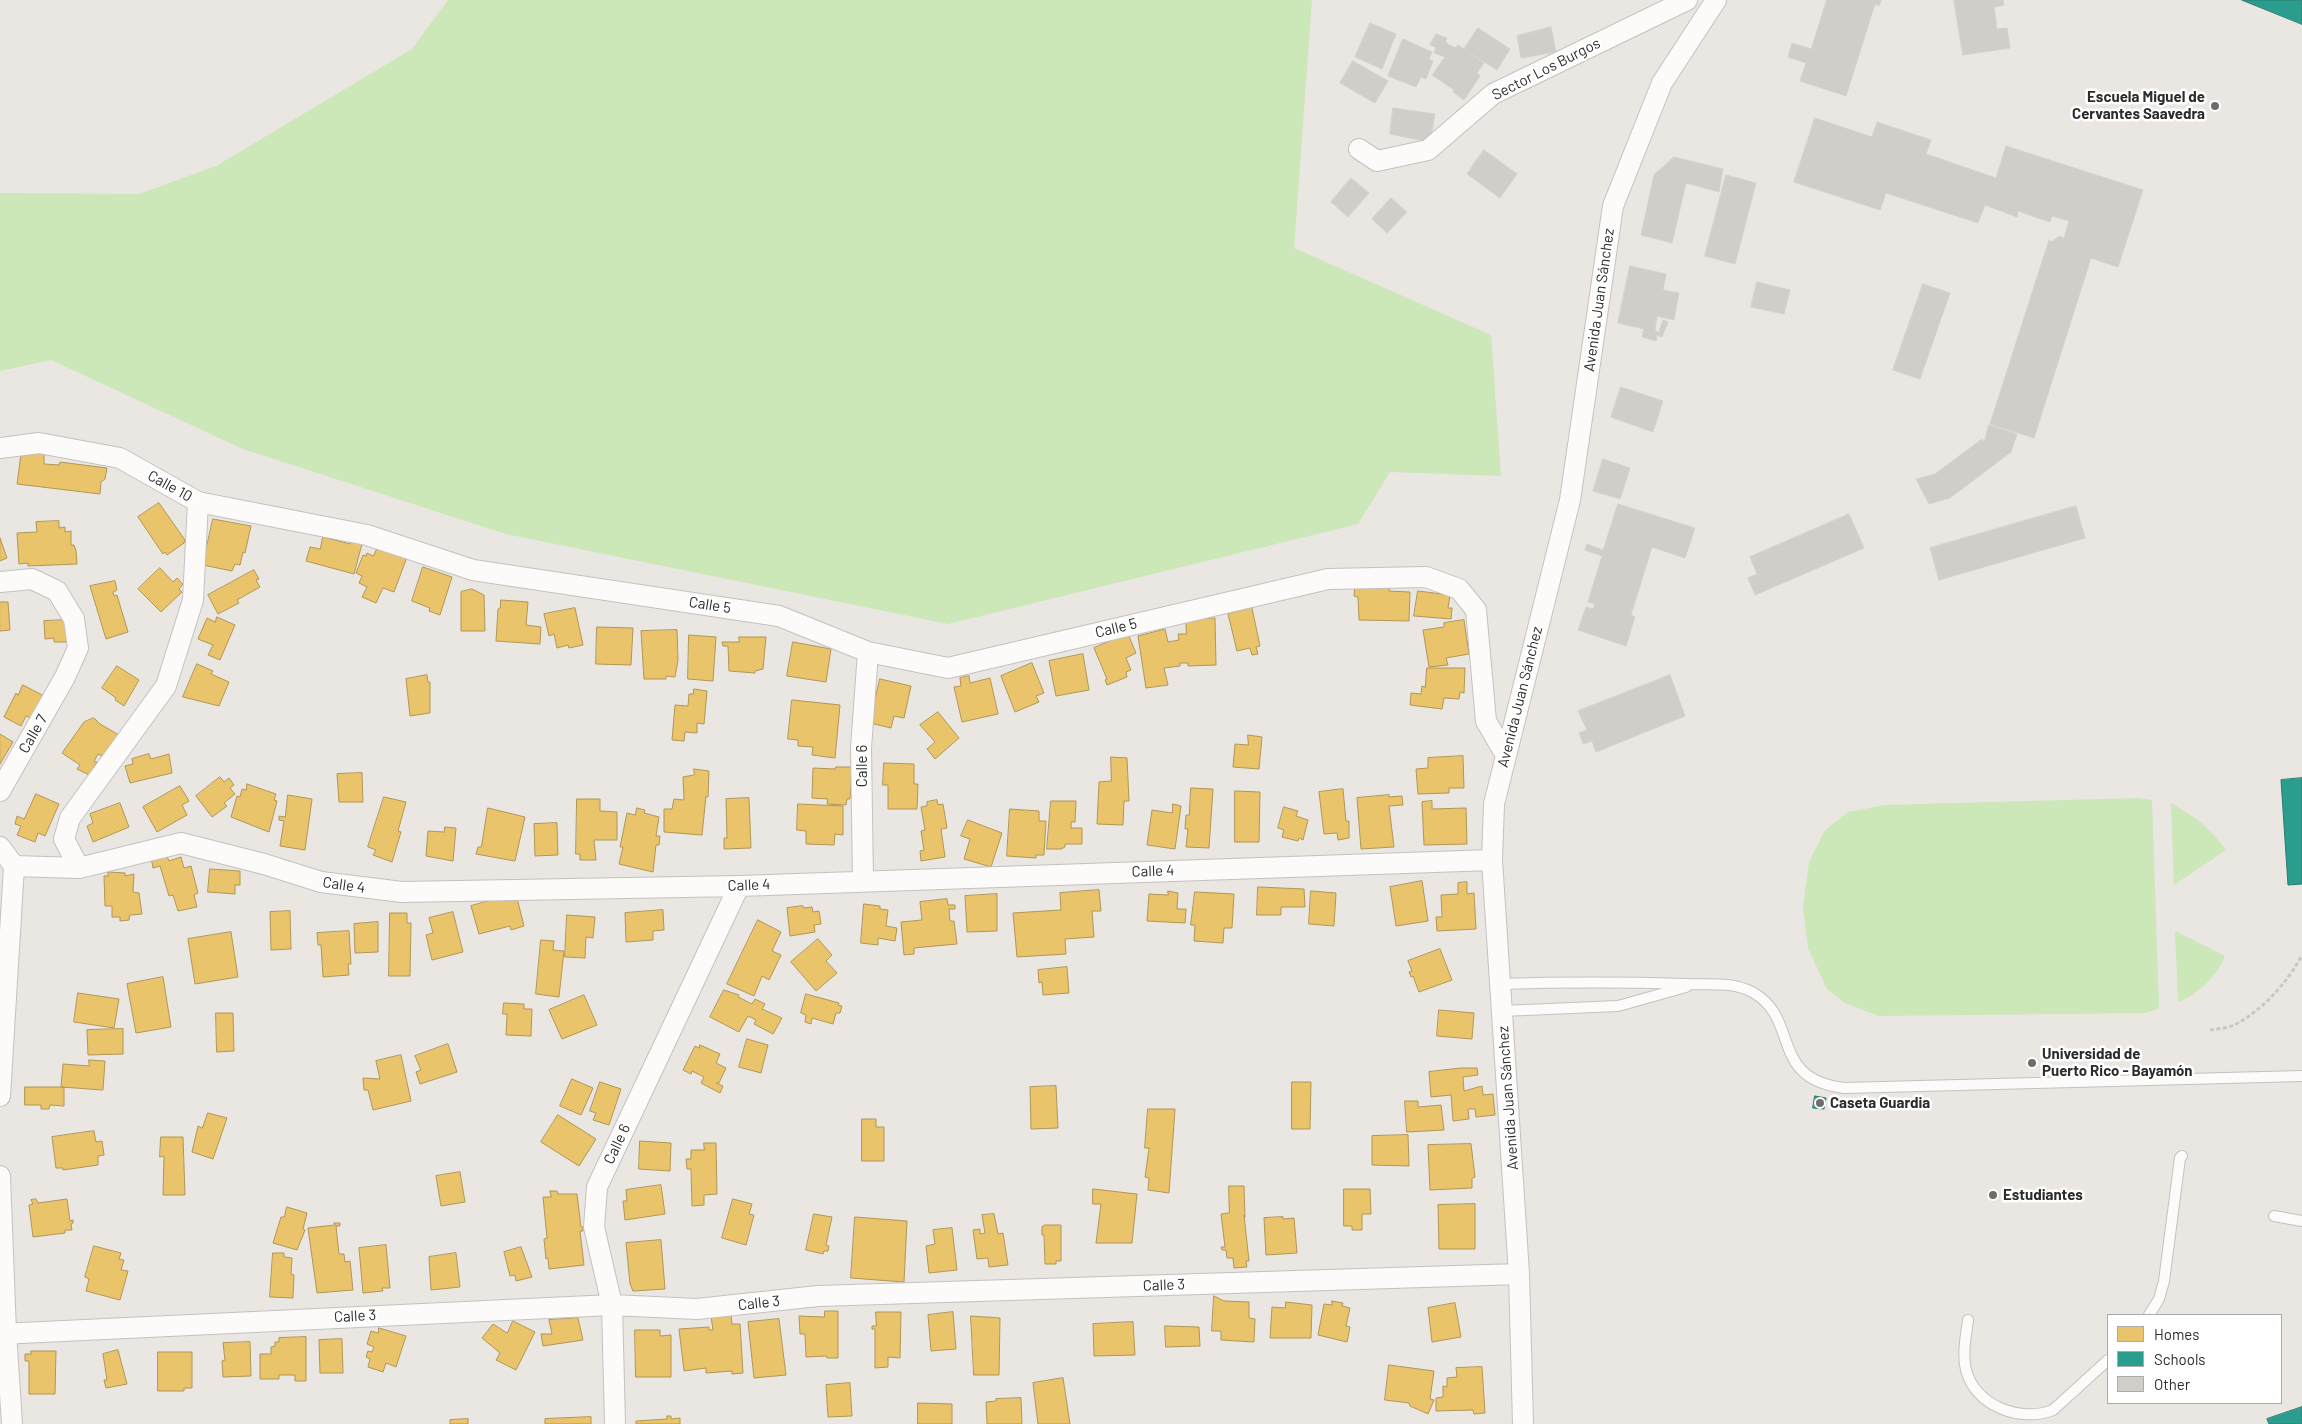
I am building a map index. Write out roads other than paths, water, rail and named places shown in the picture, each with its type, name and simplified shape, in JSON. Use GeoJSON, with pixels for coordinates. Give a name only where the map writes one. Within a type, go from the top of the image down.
{"type":"FeatureCollection","features":[{"type":"Feature","properties":{"kind":"street","name":"Sector Los Burgos"},"geometry":{"type":"LineString","coordinates":[[1359,149],[1377,161],[1428,150],[1492,94],[1687,0]]}},
{"type":"Feature","properties":{"kind":"street","name":"Avenida Juan Sánchez"},"geometry":{"type":"LineString","coordinates":[[1523,1424],[1519,1274],[1492,860],[1494,804],[1570,500],[1613,206],[1662,83],[1716,0]]}},
{"type":"Feature","properties":{"kind":"street","name":"Calle 10"},"geometry":{"type":"LineString","coordinates":[[0,448],[39,443],[120,458],[198,502],[367,535],[473,570],[603,589]]}},
{"type":"Feature","properties":{"kind":"street"},"geometry":{"type":"LineString","coordinates":[[79,868],[64,839],[70,818],[166,686],[193,600],[198,502]]}},
{"type":"Feature","properties":{"kind":"street","name":"Calle 5"},"geometry":{"type":"LineString","coordinates":[[603,589],[779,616],[868,652],[948,668],[1328,579],[1426,577],[1459,589],[1476,610],[1486,721],[1505,754]]}},
{"type":"Feature","properties":{"kind":"street","name":"Calle 7"},"geometry":{"type":"LineString","coordinates":[[0,582],[32,579],[57,591],[74,619],[78,648],[65,677],[0,791]]}},
{"type":"Feature","properties":{"kind":"street","name":"Calle 6"},"geometry":{"type":"LineString","coordinates":[[864,880],[862,748],[868,652]]}},
{"type":"Feature","properties":{"kind":"street","name":"Calle 4"},"geometry":{"type":"LineString","coordinates":[[14,866],[79,868],[181,843],[264,864],[321,882],[402,892],[740,886],[864,880],[1492,860]]}},
{"type":"Feature","properties":{"kind":"street"},"geometry":{"type":"LineString","coordinates":[[0,847],[14,866],[0,1096]]}},
{"type":"Feature","properties":{"kind":"street","name":"Calle 6"},"geometry":{"type":"LineString","coordinates":[[615,1424],[612,1305],[594,1227],[597,1187],[740,886]]}},
{"type":"Feature","properties":{"kind":"street"},"geometry":{"type":"LineString","coordinates":[[0,1176],[3,1333],[12,1424]]}},
{"type":"Feature","properties":{"kind":"street","name":"Calle 3"},"geometry":{"type":"LineString","coordinates":[[3,1333],[612,1305],[697,1310],[818,1296],[1519,1274]]}},
{"type":"Feature","properties":{"kind":"lane"},"geometry":{"type":"LineString","coordinates":[[1500,984],[1620,981],[1697,985],[1722,984],[1740,987],[1754,993],[1769,1004],[1776,1017],[1791,1058],[1811,1079],[1827,1086],[1859,1088],[2302,1076]]}},
{"type":"Feature","properties":{"kind":"lane"},"geometry":{"type":"LineString","coordinates":[[1502,1011],[1618,1006],[1697,985]]}},
{"type":"Feature","properties":{"kind":"lane"},"geometry":{"type":"LineString","coordinates":[[2149,1314],[2159,1299],[2164,1281],[2180,1158],[2182,1156]]}},
{"type":"Feature","properties":{"kind":"lane"},"geometry":{"type":"LineString","coordinates":[[2274,1216],[2302,1221]]}},
{"type":"Feature","properties":{"kind":"lane"},"geometry":{"type":"LineString","coordinates":[[1968,1320],[1964,1359],[1966,1372],[1972,1383],[1989,1402],[2013,1413],[2042,1414],[2053,1410],[2107,1361]]}},
{"type":"Feature","properties":{"kind":"place","name":"Escuela Miguel de Cervantes Saavedra"},"geometry":{"type":"Point","coordinates":[2215,106]}},
{"type":"Feature","properties":{"kind":"place","name":"Universidad de Puerto Rico - Bayamón"},"geometry":{"type":"Point","coordinates":[2032,1063]}},
{"type":"Feature","properties":{"kind":"place","name":"Caseta Guardia"},"geometry":{"type":"Point","coordinates":[1820,1103]}},
{"type":"Feature","properties":{"kind":"place","name":"Estudiantes"},"geometry":{"type":"Point","coordinates":[1993,1195]}}]}
